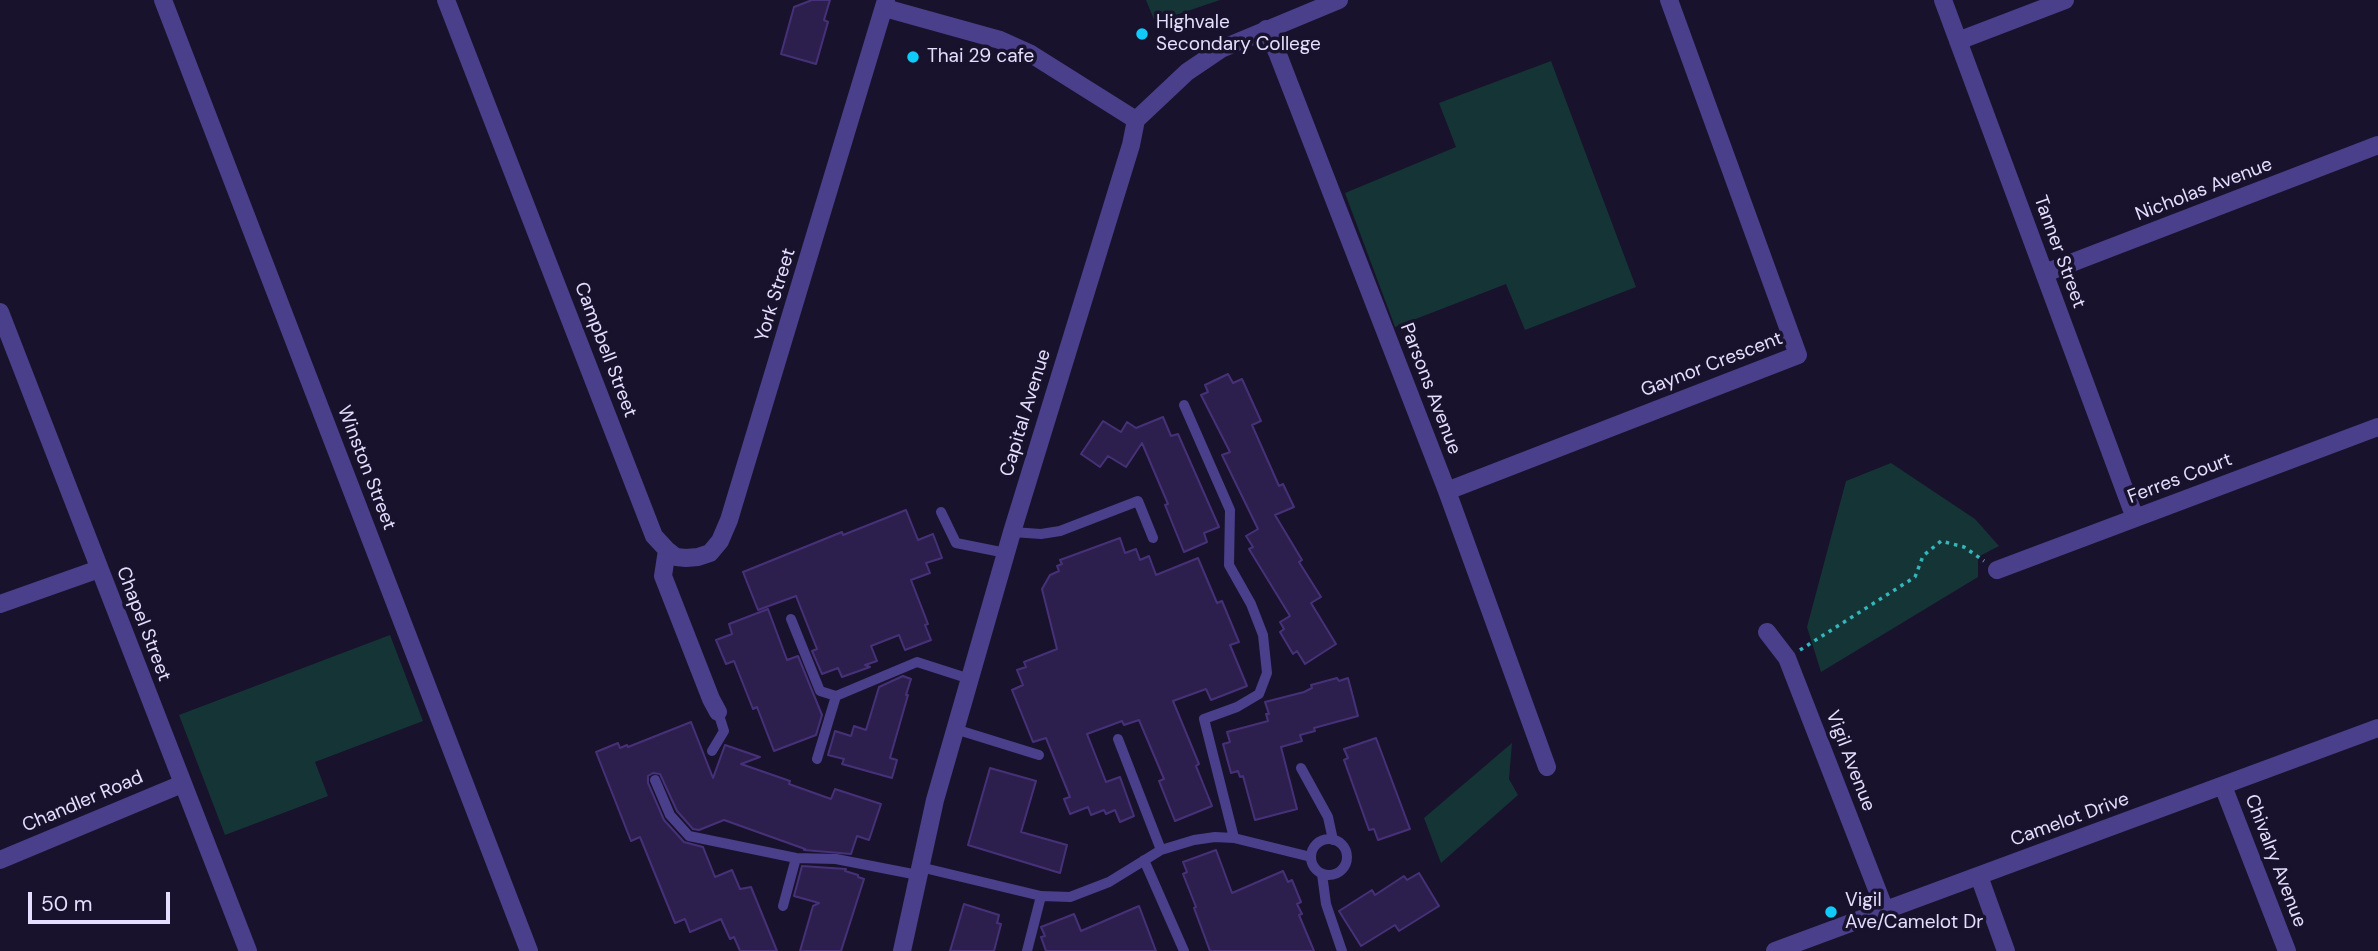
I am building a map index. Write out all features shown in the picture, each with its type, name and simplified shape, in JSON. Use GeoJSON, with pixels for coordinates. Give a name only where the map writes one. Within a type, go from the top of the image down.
{"type":"FeatureCollection","features":[{"type":"Feature","properties":{"kind":"street","name":"Winston Street"},"geometry":{"type":"LineString","coordinates":[[163,0],[529,951]]}},
{"type":"Feature","properties":{"kind":"street","name":"Campbell Street"},"geometry":{"type":"LineString","coordinates":[[446,0],[654,537],[667,550]]}},
{"type":"Feature","properties":{"kind":"street"},"geometry":{"type":"LineString","coordinates":[[885,4],[1000,40],[1031,54],[1136,120],[1187,72],[1221,49],[1339,0]]}},
{"type":"Feature","properties":{"kind":"street","name":"Gaynor Crescent"},"geometry":{"type":"LineString","coordinates":[[1447,491],[1798,355],[1669,0]]}},
{"type":"Feature","properties":{"kind":"street","name":"Tanner Street"},"geometry":{"type":"LineString","coordinates":[[1943,0],[2136,518]]}},
{"type":"Feature","properties":{"kind":"street"},"geometry":{"type":"LineString","coordinates":[[1958,41],[2065,0]]}},
{"type":"Feature","properties":{"kind":"street","name":"York Street"},"geometry":{"type":"LineString","coordinates":[[667,550],[676,557],[686,558],[710,553],[720,541],[729,520],[885,4]]}},
{"type":"Feature","properties":{"kind":"street","name":"Parsons Avenue"},"geometry":{"type":"LineString","coordinates":[[1266,29],[1278,52],[1447,491],[1547,767]]}},
{"type":"Feature","properties":{"kind":"street","name":"Capital Avenue"},"geometry":{"type":"LineString","coordinates":[[902,951],[935,800],[1012,531],[1131,145],[1136,120]]}},
{"type":"Feature","properties":{"kind":"street","name":"Nicholas Avenue"},"geometry":{"type":"LineString","coordinates":[[2045,273],[2378,145]]}},
{"type":"Feature","properties":{"kind":"street","name":"Chapel Street"},"geometry":{"type":"LineString","coordinates":[[0,312],[248,951]]}},
{"type":"Feature","properties":{"kind":"street","name":"Ferres Court"},"geometry":{"type":"LineString","coordinates":[[1997,570],[2378,427]]}},
{"type":"Feature","properties":{"kind":"street"},"geometry":{"type":"LineString","coordinates":[[667,550],[663,576],[718,712]]}},
{"type":"Feature","properties":{"kind":"street"},"geometry":{"type":"LineString","coordinates":[[0,604],[99,569]]}},
{"type":"Feature","properties":{"kind":"street","name":"Vigil Avenue"},"geometry":{"type":"LineString","coordinates":[[1767,632],[1787,658],[1885,910]]}},
{"type":"Feature","properties":{"kind":"street","name":"Camelot Drive"},"geometry":{"type":"LineString","coordinates":[[1775,951],[2378,728]]}},
{"type":"Feature","properties":{"kind":"street","name":"Chandler Road"},"geometry":{"type":"LineString","coordinates":[[0,860],[182,784]]}},
{"type":"Feature","properties":{"kind":"street","name":"Chivalry Avenue"},"geometry":{"type":"LineString","coordinates":[[2224,786],[2287,951]]}},
{"type":"Feature","properties":{"kind":"street"},"geometry":{"type":"LineString","coordinates":[[1979,876],[2006,951]]}},
{"type":"Feature","properties":{"kind":"lane"},"geometry":{"type":"LineString","coordinates":[[1184,405],[1230,510],[1229,565],[1251,604],[1263,635],[1266,673],[1259,694],[1237,707],[1204,719],[1234,838]]}},
{"type":"Feature","properties":{"kind":"lane"},"geometry":{"type":"LineString","coordinates":[[1012,531],[1041,534],[1060,531],[1138,501],[1153,538]]}},
{"type":"Feature","properties":{"kind":"lane"},"geometry":{"type":"LineString","coordinates":[[941,512],[956,543],[1006,553]]}},
{"type":"Feature","properties":{"kind":"lane"},"geometry":{"type":"LineString","coordinates":[[791,619],[821,691],[836,696],[917,662],[970,679]]}},
{"type":"Feature","properties":{"kind":"lane"},"geometry":{"type":"LineString","coordinates":[[817,759],[836,696]]}},
{"type":"Feature","properties":{"kind":"lane"},"geometry":{"type":"LineString","coordinates":[[712,751],[724,731],[718,712]]}},
{"type":"Feature","properties":{"kind":"lane"},"geometry":{"type":"LineString","coordinates":[[955,729],[1039,755]]}},
{"type":"Feature","properties":{"kind":"lane"},"geometry":{"type":"LineString","coordinates":[[1118,739],[1161,850]]}},
{"type":"Feature","properties":{"kind":"lane"},"geometry":{"type":"LineString","coordinates":[[1301,768],[1328,817],[1333,840]]}},
{"type":"Feature","properties":{"kind":"lane"},"geometry":{"type":"LineString","coordinates":[[655,780],[670,815],[689,836],[796,858],[836,859],[919,871],[1041,896],[1070,897],[1109,882],[1161,850],[1194,840],[1234,838],[1311,857]]}},
{"type":"Feature","properties":{"kind":"lane"},"geometry":{"type":"LineString","coordinates":[[1322,874],[1335,874],[1345,864],[1344,848],[1333,840],[1316,844],[1311,857],[1313,866],[1322,874],[1326,904],[1342,951]]}},
{"type":"Feature","properties":{"kind":"lane"},"geometry":{"type":"LineString","coordinates":[[783,906],[796,858]]}},
{"type":"Feature","properties":{"kind":"lane"},"geometry":{"type":"LineString","coordinates":[[1144,860],[1184,951]]}},
{"type":"Feature","properties":{"kind":"lane"},"geometry":{"type":"LineString","coordinates":[[1027,951],[1041,896]]}},
{"type":"Feature","properties":{"kind":"path"},"geometry":{"type":"LineString","coordinates":[[1787,658],[1915,577],[1923,556],[1941,541],[1964,547],[1997,570]]}},
{"type":"Feature","properties":{"kind":"green space"},"geometry":{"type":"Polygon","coordinates":[[[1146,0],[1220,0],[1155,22],[1146,0]]]}},
{"type":"Feature","properties":{"kind":"green space"},"geometry":{"type":"Polygon","coordinates":[[[1551,61],[1636,287],[1525,330],[1506,284],[1395,327],[1345,193],[1456,147],[1439,103],[1551,61]]]}},
{"type":"Feature","properties":{"kind":"green space"},"geometry":{"type":"Polygon","coordinates":[[[1891,463],[1975,519],[1999,546],[1978,557],[1978,577],[1821,672],[1807,627],[1846,481],[1891,463]]]}},
{"type":"Feature","properties":{"kind":"green space"},"geometry":{"type":"Polygon","coordinates":[[[390,635],[423,721],[315,762],[328,796],[225,835],[179,715],[390,635]]]}},
{"type":"Feature","properties":{"kind":"green space"},"geometry":{"type":"Polygon","coordinates":[[[1512,743],[1509,779],[1518,795],[1441,863],[1424,818],[1512,743]]]}},
{"type":"Feature","properties":{"kind":"building"},"geometry":{"type":"Polygon","coordinates":[[[812,0],[830,0],[824,20],[828,22],[816,64],[781,54],[794,7],[812,0]]]}},
{"type":"Feature","properties":{"kind":"building"},"geometry":{"type":"Polygon","coordinates":[[[1228,374],[1233,383],[1242,379],[1261,421],[1252,425],[1279,486],[1283,484],[1294,507],[1275,515],[1321,597],[1311,603],[1336,644],[1305,664],[1297,651],[1293,654],[1280,632],[1284,629],[1280,622],[1290,616],[1249,549],[1253,547],[1246,536],[1258,529],[1222,455],[1230,452],[1201,395],[1208,392],[1205,385],[1228,374]]]}},
{"type":"Feature","properties":{"kind":"building"},"geometry":{"type":"Polygon","coordinates":[[[1163,417],[1171,436],[1178,434],[1219,527],[1204,533],[1207,542],[1184,552],[1165,505],[1168,504],[1142,443],[1126,467],[1108,456],[1100,467],[1081,454],[1103,421],[1121,432],[1127,422],[1136,428],[1163,417]]]}},
{"type":"Feature","properties":{"kind":"building"},"geometry":{"type":"Polygon","coordinates":[[[906,510],[918,540],[933,534],[942,558],[926,563],[930,573],[911,580],[928,624],[925,625],[931,640],[905,650],[899,635],[871,646],[877,661],[865,665],[870,667],[842,677],[838,668],[822,674],[812,651],[817,649],[796,596],[758,610],[743,572],[842,532],[843,535],[906,510]]]}},
{"type":"Feature","properties":{"kind":"building"},"geometry":{"type":"Polygon","coordinates":[[[1120,538],[1125,553],[1136,549],[1140,560],[1149,556],[1156,575],[1198,558],[1217,603],[1222,601],[1239,642],[1230,645],[1247,686],[1211,700],[1206,689],[1173,701],[1199,764],[1196,766],[1212,806],[1175,821],[1159,781],[1164,779],[1139,720],[1124,725],[1122,721],[1087,734],[1106,782],[1120,777],[1134,816],[1120,822],[1115,810],[1106,814],[1104,810],[1091,815],[1088,807],[1070,814],[1064,799],[1070,797],[1046,738],[1033,742],[1012,690],[1023,685],[1017,670],[1026,667],[1024,662],[1057,649],[1042,589],[1050,575],[1059,571],[1057,566],[1062,564],[1060,560],[1120,538]]]}},
{"type":"Feature","properties":{"kind":"building"},"geometry":{"type":"Polygon","coordinates":[[[768,609],[787,660],[798,656],[822,715],[816,735],[774,751],[757,707],[753,709],[734,661],[726,664],[716,640],[732,634],[729,624],[768,609]]]}},
{"type":"Feature","properties":{"kind":"building"},"geometry":{"type":"Polygon","coordinates":[[[903,676],[911,679],[890,758],[897,760],[892,778],[842,764],[844,759],[828,755],[835,731],[851,736],[854,726],[866,730],[879,687],[903,676]]]}},
{"type":"Feature","properties":{"kind":"building"},"geometry":{"type":"Polygon","coordinates":[[[1337,678],[1339,681],[1348,678],[1358,716],[1314,728],[1315,731],[1300,735],[1302,741],[1281,747],[1297,809],[1255,820],[1243,776],[1240,777],[1238,771],[1231,773],[1223,744],[1230,742],[1227,732],[1268,721],[1265,702],[1304,692],[1312,688],[1311,685],[1337,678]]]}},
{"type":"Feature","properties":{"kind":"building"},"geometry":{"type":"Polygon","coordinates":[[[691,722],[713,778],[725,745],[760,757],[741,764],[790,781],[789,784],[831,799],[835,789],[881,804],[869,840],[857,836],[851,854],[804,850],[724,820],[699,830],[693,829],[677,811],[660,774],[653,773],[648,776],[648,783],[664,820],[684,842],[703,847],[715,877],[732,870],[740,889],[751,887],[777,951],[740,951],[734,937],[730,939],[721,919],[690,932],[685,919],[675,923],[640,837],[631,841],[596,752],[618,743],[620,748],[627,745],[628,747],[691,722]]]}},
{"type":"Feature","properties":{"kind":"building"},"geometry":{"type":"Polygon","coordinates":[[[1376,738],[1410,829],[1378,840],[1374,829],[1369,830],[1344,760],[1348,758],[1344,749],[1376,738]]]}},
{"type":"Feature","properties":{"kind":"building"},"geometry":{"type":"Polygon","coordinates":[[[990,768],[1036,781],[1021,832],[1067,845],[1060,873],[968,845],[990,768]]]}},
{"type":"Feature","properties":{"kind":"building"},"geometry":{"type":"Polygon","coordinates":[[[1216,850],[1232,893],[1283,871],[1288,882],[1292,880],[1301,902],[1297,904],[1302,914],[1299,915],[1314,951],[1210,951],[1183,874],[1187,872],[1183,862],[1216,850]]]}},
{"type":"Feature","properties":{"kind":"building"},"geometry":{"type":"Polygon","coordinates":[[[802,866],[846,869],[845,871],[864,879],[841,951],[800,951],[813,906],[819,903],[794,896],[802,866]]]}},
{"type":"Feature","properties":{"kind":"building"},"geometry":{"type":"Polygon","coordinates":[[[1419,873],[1439,906],[1399,931],[1395,925],[1361,946],[1339,911],[1372,890],[1375,895],[1404,876],[1407,880],[1419,873]]]}},
{"type":"Feature","properties":{"kind":"building"},"geometry":{"type":"Polygon","coordinates":[[[964,904],[999,915],[997,923],[1001,924],[994,951],[950,951],[964,904]]]}},
{"type":"Feature","properties":{"kind":"building"},"geometry":{"type":"Polygon","coordinates":[[[1139,906],[1156,951],[1046,951],[1041,927],[1074,914],[1081,931],[1139,906]]]}},
{"type":"Feature","properties":{"kind":"place","name":"Highvale Secondary College"},"geometry":{"type":"Point","coordinates":[1142,34]}},
{"type":"Feature","properties":{"kind":"place","name":"Thai 29 cafe"},"geometry":{"type":"Point","coordinates":[913,57]}},
{"type":"Feature","properties":{"kind":"place","name":"Vigil Ave/Camelot Dr"},"geometry":{"type":"Point","coordinates":[1831,912]}}]}
